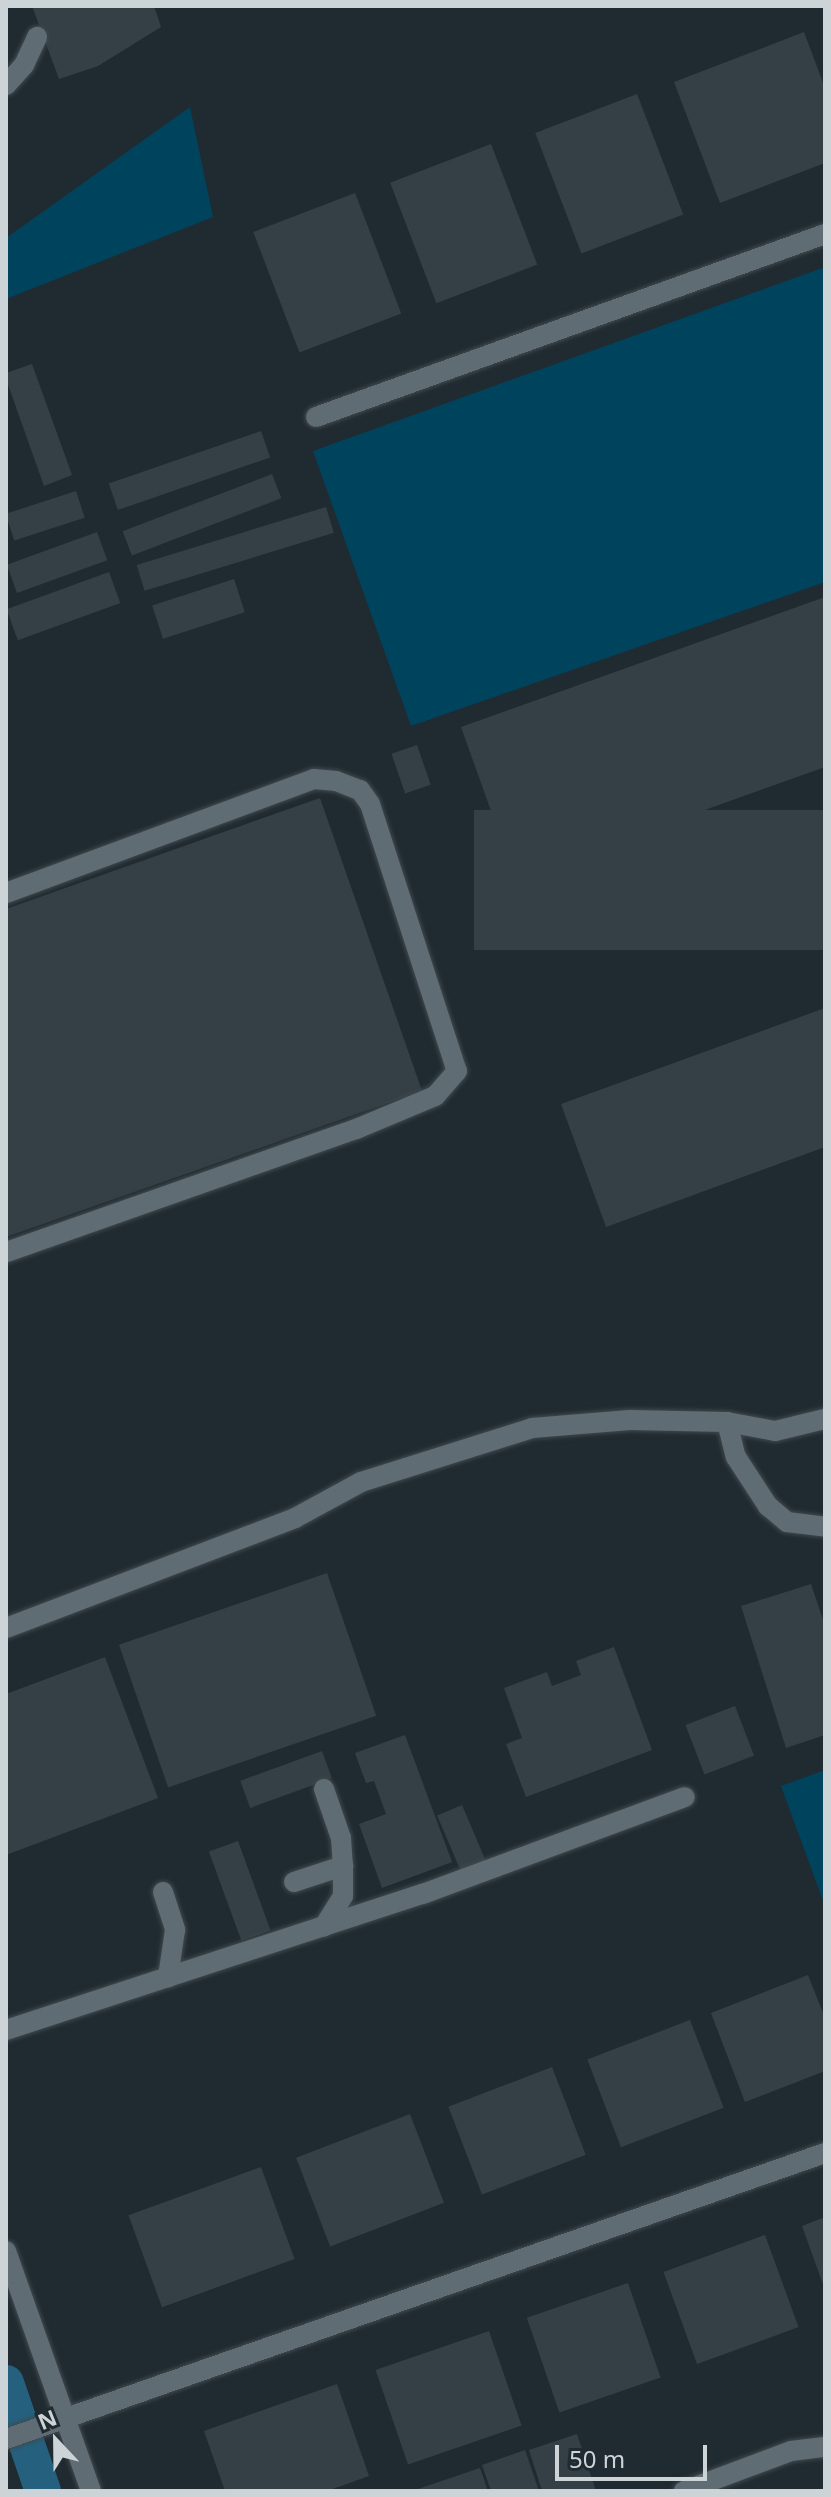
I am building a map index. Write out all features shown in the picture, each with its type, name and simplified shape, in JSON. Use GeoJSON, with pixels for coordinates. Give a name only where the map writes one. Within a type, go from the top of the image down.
{"type":"FeatureCollection","features":[{"type":"Feature","properties":{"kind":"street"},"geometry":{"type":"LineString","coordinates":[[6,85],[24,65],[37,37]]}},
{"type":"Feature","properties":{"kind":"street"},"geometry":{"type":"LineString","coordinates":[[316,417],[825,234]]}},
{"type":"Feature","properties":{"kind":"street"},"geometry":{"type":"LineString","coordinates":[[6,893],[314,779],[360,790],[381,831],[457,1071],[435,1096],[356,1129],[6,1252]]}},
{"type":"Feature","properties":{"kind":"street"},"geometry":{"type":"LineString","coordinates":[[6,1628],[295,1518],[361,1482],[532,1428],[630,1420],[727,1422],[775,1431],[825,1419]]}},
{"type":"Feature","properties":{"kind":"street"},"geometry":{"type":"LineString","coordinates":[[727,1422],[736,1457],[768,1506],[787,1522],[825,1527]]}},
{"type":"Feature","properties":{"kind":"street"},"geometry":{"type":"LineString","coordinates":[[324,1789],[341,1838],[343,1866],[343,1896],[324,1927]]}},
{"type":"Feature","properties":{"kind":"street"},"geometry":{"type":"LineString","coordinates":[[6,2030],[324,1927],[685,1797]]}},
{"type":"Feature","properties":{"kind":"street"},"geometry":{"type":"LineString","coordinates":[[294,1882],[343,1866]]}},
{"type":"Feature","properties":{"kind":"street"},"geometry":{"type":"LineString","coordinates":[[163,1892],[175,1930],[168,1977]]}},
{"type":"Feature","properties":{"kind":"street"},"geometry":{"type":"LineString","coordinates":[[6,2439],[825,2153]]}},
{"type":"Feature","properties":{"kind":"street"},"geometry":{"type":"LineString","coordinates":[[6,2251],[91,2491]]}},
{"type":"Feature","properties":{"kind":"street"},"geometry":{"type":"LineString","coordinates":[[684,2491],[791,2451],[825,2447]]}},
{"type":"Feature","properties":{"kind":"shaded area"},"geometry":{"type":"Polygon","coordinates":[[[190,107],[213,217],[6,299],[6,238],[190,107]]]}},
{"type":"Feature","properties":{"kind":"shaded area"},"geometry":{"type":"Polygon","coordinates":[[[825,267],[825,582],[411,726],[313,451],[825,267]]]}},
{"type":"Feature","properties":{"kind":"shaded area"},"geometry":{"type":"Polygon","coordinates":[[[825,1770],[825,1906],[781,1786],[825,1770]]]}},
{"type":"Feature","properties":{"kind":"building"},"geometry":{"type":"Polygon","coordinates":[[[32,6],[154,6],[161,27],[98,66],[59,79],[32,6]]]}},
{"type":"Feature","properties":{"kind":"building"},"geometry":{"type":"Polygon","coordinates":[[[804,32],[825,88],[825,163],[720,203],[674,82],[804,32]]]}},
{"type":"Feature","properties":{"kind":"building"},"geometry":{"type":"Polygon","coordinates":[[[637,94],[683,214],[581,253],[535,133],[637,94]]]}},
{"type":"Feature","properties":{"kind":"building"},"geometry":{"type":"Polygon","coordinates":[[[491,144],[537,264],[436,303],[390,183],[491,144]]]}},
{"type":"Feature","properties":{"kind":"building"},"geometry":{"type":"Polygon","coordinates":[[[355,193],[401,313],[299,352],[253,232],[355,193]]]}},
{"type":"Feature","properties":{"kind":"building"},"geometry":{"type":"Polygon","coordinates":[[[32,364],[72,475],[44,486],[6,379],[6,373],[32,364]]]}},
{"type":"Feature","properties":{"kind":"building"},"geometry":{"type":"Polygon","coordinates":[[[261,431],[270,457],[118,510],[109,483],[261,431]]]}},
{"type":"Feature","properties":{"kind":"building"},"geometry":{"type":"Polygon","coordinates":[[[272,474],[281,498],[132,556],[123,531],[272,474]]]}},
{"type":"Feature","properties":{"kind":"building"},"geometry":{"type":"Polygon","coordinates":[[[76,491],[85,518],[14,540],[6,514],[76,491]]]}},
{"type":"Feature","properties":{"kind":"building"},"geometry":{"type":"Polygon","coordinates":[[[326,507],[334,533],[145,591],[137,565],[326,507]]]}},
{"type":"Feature","properties":{"kind":"building"},"geometry":{"type":"Polygon","coordinates":[[[97,532],[107,560],[17,593],[7,565],[97,532]]]}},
{"type":"Feature","properties":{"kind":"building"},"geometry":{"type":"Polygon","coordinates":[[[109,572],[120,603],[18,640],[7,609],[109,572]]]}},
{"type":"Feature","properties":{"kind":"building"},"geometry":{"type":"Polygon","coordinates":[[[234,579],[245,612],[163,639],[152,606],[234,579]]]}},
{"type":"Feature","properties":{"kind":"building"},"geometry":{"type":"Polygon","coordinates":[[[825,597],[825,767],[515,878],[461,727],[825,597]]]}},
{"type":"Feature","properties":{"kind":"building"},"geometry":{"type":"Polygon","coordinates":[[[417,745],[431,785],[405,794],[391,754],[417,745]]]}},
{"type":"Feature","properties":{"kind":"building"},"geometry":{"type":"Polygon","coordinates":[[[320,798],[422,1091],[6,1237],[6,909],[320,798]]]}},
{"type":"Feature","properties":{"kind":"building"},"geometry":{"type":"Polygon","coordinates":[[[474,810],[825,810],[825,950],[474,950],[474,810]]]}},
{"type":"Feature","properties":{"kind":"building"},"geometry":{"type":"Polygon","coordinates":[[[825,1008],[825,1147],[606,1227],[561,1104],[825,1008]]]}},
{"type":"Feature","properties":{"kind":"building"},"geometry":{"type":"Polygon","coordinates":[[[327,1573],[376,1716],[168,1787],[119,1645],[327,1573]]]}},
{"type":"Feature","properties":{"kind":"building"},"geometry":{"type":"Polygon","coordinates":[[[811,1584],[825,1626],[825,1735],[786,1748],[741,1606],[811,1584]]]}},
{"type":"Feature","properties":{"kind":"building"},"geometry":{"type":"Polygon","coordinates":[[[614,1647],[652,1750],[526,1797],[506,1744],[522,1738],[504,1688],[547,1672],[552,1686],[581,1675],[576,1661],[614,1647]]]}},
{"type":"Feature","properties":{"kind":"building"},"geometry":{"type":"Polygon","coordinates":[[[105,1657],[158,1798],[6,1855],[6,1694],[105,1657]]]}},
{"type":"Feature","properties":{"kind":"building"},"geometry":{"type":"Polygon","coordinates":[[[735,1706],[754,1755],[705,1774],[686,1725],[735,1706]]]}},
{"type":"Feature","properties":{"kind":"building"},"geometry":{"type":"Polygon","coordinates":[[[405,1735],[452,1862],[382,1888],[359,1824],[386,1814],[374,1781],[366,1783],[355,1753],[405,1735]]]}},
{"type":"Feature","properties":{"kind":"building"},"geometry":{"type":"Polygon","coordinates":[[[322,1751],[332,1778],[250,1808],[240,1781],[322,1751]]]}},
{"type":"Feature","properties":{"kind":"building"},"geometry":{"type":"Polygon","coordinates":[[[462,1805],[487,1863],[462,1874],[437,1816],[462,1805]]]}},
{"type":"Feature","properties":{"kind":"building"},"geometry":{"type":"Polygon","coordinates":[[[238,1841],[270,1930],[241,1941],[209,1852],[238,1841]]]}},
{"type":"Feature","properties":{"kind":"building"},"geometry":{"type":"Polygon","coordinates":[[[808,1975],[825,2018],[825,2071],[745,2102],[711,2013],[808,1975]]]}},
{"type":"Feature","properties":{"kind":"building"},"geometry":{"type":"Polygon","coordinates":[[[690,2020],[724,2108],[621,2147],[587,2059],[690,2020]]]}},
{"type":"Feature","properties":{"kind":"building"},"geometry":{"type":"Polygon","coordinates":[[[552,2067],[586,2155],[482,2195],[448,2107],[552,2067]]]}},
{"type":"Feature","properties":{"kind":"building"},"geometry":{"type":"Polygon","coordinates":[[[410,2114],[444,2203],[330,2246],[296,2158],[410,2114]]]}},
{"type":"Feature","properties":{"kind":"building"},"geometry":{"type":"Polygon","coordinates":[[[261,2167],[295,2259],[162,2307],[129,2215],[261,2167]]]}},
{"type":"Feature","properties":{"kind":"building"},"geometry":{"type":"Polygon","coordinates":[[[825,2217],[825,2290],[802,2226],[825,2217]]]}},
{"type":"Feature","properties":{"kind":"building"},"geometry":{"type":"Polygon","coordinates":[[[765,2235],[799,2327],[697,2364],[664,2272],[765,2235]]]}},
{"type":"Feature","properties":{"kind":"building"},"geometry":{"type":"Polygon","coordinates":[[[628,2283],[661,2378],[559,2412],[527,2318],[628,2283]]]}},
{"type":"Feature","properties":{"kind":"building"},"geometry":{"type":"Polygon","coordinates":[[[489,2331],[522,2426],[408,2465],[376,2370],[489,2331]]]}},
{"type":"Feature","properties":{"kind":"building"},"geometry":{"type":"Polygon","coordinates":[[[337,2384],[369,2476],[327,2491],[225,2491],[204,2431],[337,2384]]]}},
{"type":"Feature","properties":{"kind":"building"},"geometry":{"type":"Polygon","coordinates":[[[577,2434],[596,2491],[542,2491],[529,2450],[577,2434]]]}},
{"type":"Feature","properties":{"kind":"building"},"geometry":{"type":"Polygon","coordinates":[[[525,2450],[539,2491],[491,2491],[482,2465],[525,2450]]]}},
{"type":"Feature","properties":{"kind":"building"},"geometry":{"type":"Polygon","coordinates":[[[480,2468],[488,2491],[415,2491],[415,2490],[480,2468]]]}},
{"type":"Feature","properties":{"kind":"waterway"},"geometry":{"type":"LineString","coordinates":[[6,2383],[43,2491]]}}]}
